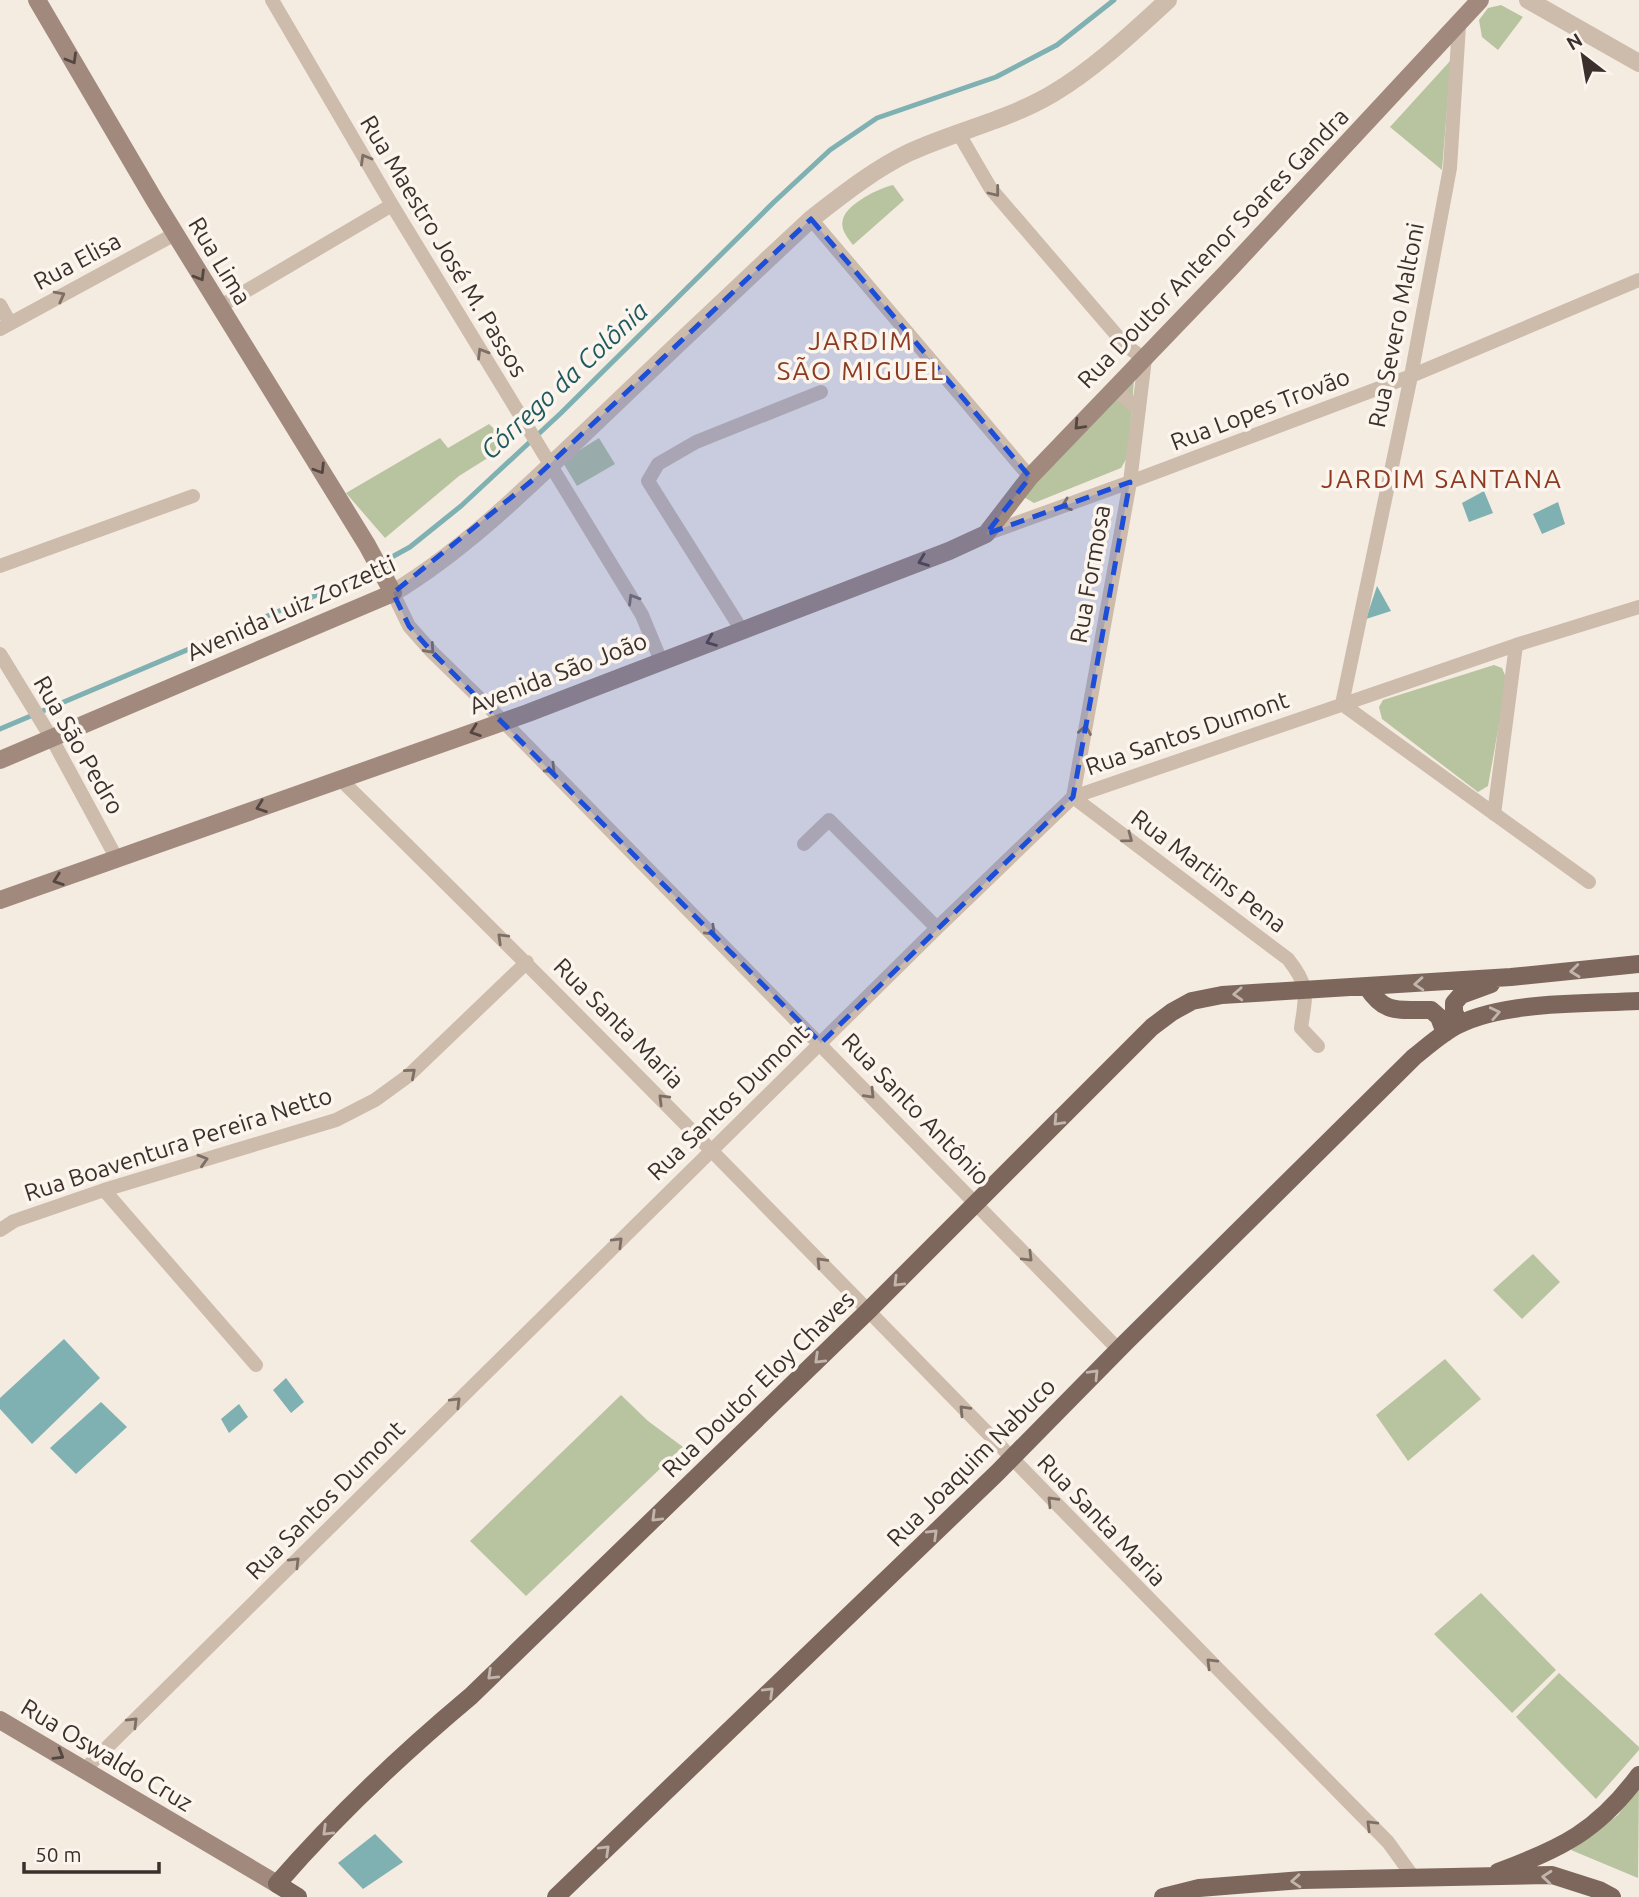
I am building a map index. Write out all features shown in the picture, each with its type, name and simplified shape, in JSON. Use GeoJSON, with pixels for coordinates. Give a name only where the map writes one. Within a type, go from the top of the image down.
{"type":"FeatureCollection","features":[{"type":"Feature","properties":{"kind":"main road","name":"Rua Lima"},"geometry":{"type":"LineString","coordinates":[[37,0],[175,234],[390,586]]}},
{"type":"Feature","properties":{"kind":"main road","name":"Rua Doutor Antenor Soares Gandra"},"geometry":{"type":"LineString","coordinates":[[986,534],[1030,477],[1480,0]]}},
{"type":"Feature","properties":{"kind":"main road","name":"Avenida São João"},"geometry":{"type":"LineString","coordinates":[[0,900],[528,713],[986,534]]}},
{"type":"Feature","properties":{"kind":"main road","name":"Avenida Luiz Zorzetti"},"geometry":{"type":"LineString","coordinates":[[0,760],[390,586]]}},
{"type":"Feature","properties":{"kind":"main road"},"geometry":{"type":"LineString","coordinates":[[1452,1028],[1454,1003],[1461,996],[1511,977],[1639,964]]}},
{"type":"Feature","properties":{"kind":"main road","name":"Rua Doutor Eloy Chaves"},"geometry":{"type":"LineString","coordinates":[[277,1884],[303,1854],[425,1735],[471,1696],[869,1311],[1099,1079],[1152,1027],[1172,1012],[1192,1001],[1222,995],[1511,977]]}},
{"type":"Feature","properties":{"kind":"main road"},"geometry":{"type":"LineString","coordinates":[[1367,987],[1377,1003],[1386,1008],[1431,1010],[1452,1028]]}},
{"type":"Feature","properties":{"kind":"main road","name":"Rua Joaquim Nabuco"},"geometry":{"type":"LineString","coordinates":[[556,1897],[1012,1459],[1118,1349],[1414,1057],[1452,1028],[1489,1014],[1522,1008],[1639,1001]]}},
{"type":"Feature","properties":{"kind":"main road","name":"Rua Oswaldo Cruz"},"geometry":{"type":"LineString","coordinates":[[0,1720],[298,1897]]}},
{"type":"Feature","properties":{"kind":"main road"},"geometry":{"type":"LineString","coordinates":[[1485,1877],[1545,1854],[1596,1824],[1620,1801],[1639,1775]]}},
{"type":"Feature","properties":{"kind":"main road"},"geometry":{"type":"LineString","coordinates":[[1163,1897],[1199,1888],[1302,1880],[1552,1875],[1612,1897]]}},
{"type":"Feature","properties":{"kind":"street","name":"Rua Maestro José M. Passos"},"geometry":{"type":"LineString","coordinates":[[272,0],[392,205],[642,615],[661,661]]}},
{"type":"Feature","properties":{"kind":"street","name":"Avenida Luiz Zorzetti"},"geometry":{"type":"LineString","coordinates":[[390,586],[416,579],[473,534],[546,456],[811,219],[868,177],[909,153],[1005,117],[1052,94],[1134,32],[1168,0]]}},
{"type":"Feature","properties":{"kind":"street"},"geometry":{"type":"LineString","coordinates":[[1528,0],[1639,63]]}},
{"type":"Feature","properties":{"kind":"street","name":"Rua Severo Maltoni"},"geometry":{"type":"LineString","coordinates":[[1342,704],[1411,376],[1450,168],[1459,24]]}},
{"type":"Feature","properties":{"kind":"street"},"geometry":{"type":"LineString","coordinates":[[959,134],[991,189],[1126,345],[1144,359]]}},
{"type":"Feature","properties":{"kind":"street"},"geometry":{"type":"LineString","coordinates":[[219,307],[392,205]]}},
{"type":"Feature","properties":{"kind":"street"},"geometry":{"type":"LineString","coordinates":[[811,219],[1030,477]]}},
{"type":"Feature","properties":{"kind":"street","name":"Rua Elisa"},"geometry":{"type":"LineString","coordinates":[[5,326],[175,234]]}},
{"type":"Feature","properties":{"kind":"street","name":"Rua Lopes Trovão"},"geometry":{"type":"LineString","coordinates":[[1130,482],[1411,376],[1639,280]]}},
{"type":"Feature","properties":{"kind":"street"},"geometry":{"type":"LineString","coordinates":[[0,306],[5,326]]}},
{"type":"Feature","properties":{"kind":"street","name":"Rua Formosa"},"geometry":{"type":"LineString","coordinates":[[1073,797],[1130,482],[1144,359]]}},
{"type":"Feature","properties":{"kind":"street"},"geometry":{"type":"LineString","coordinates":[[741,629],[648,481],[658,464],[696,442],[821,392]]}},
{"type":"Feature","properties":{"kind":"street"},"geometry":{"type":"LineString","coordinates":[[1109,393],[1122,395],[1139,410]]}},
{"type":"Feature","properties":{"kind":"street","name":"Avenida São João"},"geometry":{"type":"LineString","coordinates":[[986,534],[1130,482]]}},
{"type":"Feature","properties":{"kind":"street"},"geometry":{"type":"LineString","coordinates":[[0,566],[193,496]]}},
{"type":"Feature","properties":{"kind":"street"},"geometry":{"type":"LineString","coordinates":[[390,586],[409,626],[467,688],[503,721]]}},
{"type":"Feature","properties":{"kind":"street","name":"Rua Santos Dumont"},"geometry":{"type":"LineString","coordinates":[[84,1770],[712,1149],[1073,797],[1516,645],[1639,607]]}},
{"type":"Feature","properties":{"kind":"street"},"geometry":{"type":"LineString","coordinates":[[1494,814],[1516,645]]}},
{"type":"Feature","properties":{"kind":"street","name":"Rua São Pedro"},"geometry":{"type":"LineString","coordinates":[[0,654],[52,739],[117,859]]}},
{"type":"Feature","properties":{"kind":"street"},"geometry":{"type":"LineString","coordinates":[[1342,704],[1589,881]]}},
{"type":"Feature","properties":{"kind":"street","name":"Rua Santo Antônio"},"geometry":{"type":"LineString","coordinates":[[503,721],[1118,1349]]}},
{"type":"Feature","properties":{"kind":"street","name":"Rua Santa Maria"},"geometry":{"type":"LineString","coordinates":[[340,779],[527,962],[712,1149],[1388,1842],[1415,1878]]}},
{"type":"Feature","properties":{"kind":"street","name":"Rua Martins Pena"},"geometry":{"type":"LineString","coordinates":[[1073,797],[1288,959],[1299,974],[1306,991]]}},
{"type":"Feature","properties":{"kind":"street"},"geometry":{"type":"LineString","coordinates":[[804,844],[829,820],[937,928]]}},
{"type":"Feature","properties":{"kind":"street","name":"Rua Boaventura Pereira Netto"},"geometry":{"type":"LineString","coordinates":[[0,1230],[14,1221],[104,1189],[336,1120],[375,1100],[408,1076],[527,962]]}},
{"type":"Feature","properties":{"kind":"street"},"geometry":{"type":"LineString","coordinates":[[1306,991],[1301,1028],[1318,1046]]}},
{"type":"Feature","properties":{"kind":"street"},"geometry":{"type":"LineString","coordinates":[[104,1189],[256,1365]]}},
{"type":"Feature","properties":{"kind":"highlighted area"},"geometry":{"type":"Polygon","coordinates":[[[811,219],[1030,477],[986,534],[1130,482],[1073,797],[821,1043],[432,652],[409,626],[393,593],[534,479],[811,219]]]}},
{"type":"Feature","properties":{"kind":"green space"},"geometry":{"type":"Polygon","coordinates":[[[1501,5],[1523,17],[1498,50],[1482,37],[1479,20],[1488,8],[1501,5]]]}},
{"type":"Feature","properties":{"kind":"green space"},"geometry":{"type":"Polygon","coordinates":[[[1451,60],[1442,170],[1390,127],[1451,60]]]}},
{"type":"Feature","properties":{"kind":"green space"},"geometry":{"type":"Polygon","coordinates":[[[893,185],[904,200],[853,245],[842,226],[846,213],[864,197],[893,185]]]}},
{"type":"Feature","properties":{"kind":"green space"},"geometry":{"type":"Polygon","coordinates":[[[1134,380],[1128,456],[1121,468],[1034,503],[1022,496],[1134,380]]]}},
{"type":"Feature","properties":{"kind":"green space"},"geometry":{"type":"Polygon","coordinates":[[[489,424],[510,444],[459,476],[385,538],[346,493],[440,438],[448,448],[489,424]]]}},
{"type":"Feature","properties":{"kind":"green space"},"geometry":{"type":"Polygon","coordinates":[[[599,438],[615,464],[577,486],[562,461],[599,438]]]}},
{"type":"Feature","properties":{"kind":"green space"},"geometry":{"type":"Polygon","coordinates":[[[1494,665],[1502,668],[1507,680],[1488,786],[1478,792],[1382,719],[1379,707],[1383,700],[1494,665]]]}},
{"type":"Feature","properties":{"kind":"green space"},"geometry":{"type":"Polygon","coordinates":[[[1533,1254],[1560,1282],[1522,1319],[1493,1290],[1533,1254]]]}},
{"type":"Feature","properties":{"kind":"green space"},"geometry":{"type":"Polygon","coordinates":[[[1445,1359],[1481,1399],[1408,1461],[1376,1415],[1445,1359]]]}},
{"type":"Feature","properties":{"kind":"green space"},"geometry":{"type":"Polygon","coordinates":[[[621,1395],[648,1421],[683,1447],[526,1596],[470,1541],[621,1395]]]}},
{"type":"Feature","properties":{"kind":"green space"},"geometry":{"type":"Polygon","coordinates":[[[1481,1593],[1556,1670],[1512,1713],[1434,1634],[1481,1593]]]}},
{"type":"Feature","properties":{"kind":"green space"},"geometry":{"type":"Polygon","coordinates":[[[1559,1673],[1639,1747],[1596,1799],[1516,1717],[1559,1673]]]}},
{"type":"Feature","properties":{"kind":"green space"},"geometry":{"type":"Polygon","coordinates":[[[1639,1786],[1638,1878],[1571,1850],[1618,1815],[1639,1786]]]}},
{"type":"Feature","properties":{"kind":"water"},"geometry":{"type":"Polygon","coordinates":[[[1484,491],[1493,513],[1469,522],[1462,503],[1484,491]]]}},
{"type":"Feature","properties":{"kind":"water"},"geometry":{"type":"Polygon","coordinates":[[[1558,502],[1565,524],[1542,534],[1533,514],[1558,502]]]}},
{"type":"Feature","properties":{"kind":"water"},"geometry":{"type":"Polygon","coordinates":[[[1377,586],[1391,611],[1366,619],[1377,586]]]}},
{"type":"Feature","properties":{"kind":"water"},"geometry":{"type":"Polygon","coordinates":[[[64,1339],[100,1378],[32,1444],[0,1409],[0,1398],[64,1339]]]}},
{"type":"Feature","properties":{"kind":"water"},"geometry":{"type":"Polygon","coordinates":[[[286,1378],[304,1402],[291,1413],[273,1390],[286,1378]]]}},
{"type":"Feature","properties":{"kind":"water"},"geometry":{"type":"Polygon","coordinates":[[[101,1402],[127,1427],[76,1474],[50,1448],[101,1402]]]}},
{"type":"Feature","properties":{"kind":"water"},"geometry":{"type":"Polygon","coordinates":[[[239,1404],[248,1417],[229,1433],[221,1419],[239,1404]]]}},
{"type":"Feature","properties":{"kind":"water"},"geometry":{"type":"Polygon","coordinates":[[[375,1834],[403,1862],[363,1889],[338,1863],[375,1834]]]}},
{"type":"Feature","properties":{"kind":"waterway","name":"Córrego da Colônia"},"geometry":{"type":"LineString","coordinates":[[0,729],[343,584],[410,547],[461,506],[561,413],[830,150],[877,118],[996,77],[1057,45],[1114,0]]}},
{"type":"Feature","properties":{"kind":"district","name":"JARDIM SÃO MIGUEL"},"geometry":{"type":"Point","coordinates":[861,355]}},
{"type":"Feature","properties":{"kind":"district","name":"JARDIM SANTANA"},"geometry":{"type":"Point","coordinates":[1442,478]}}]}
